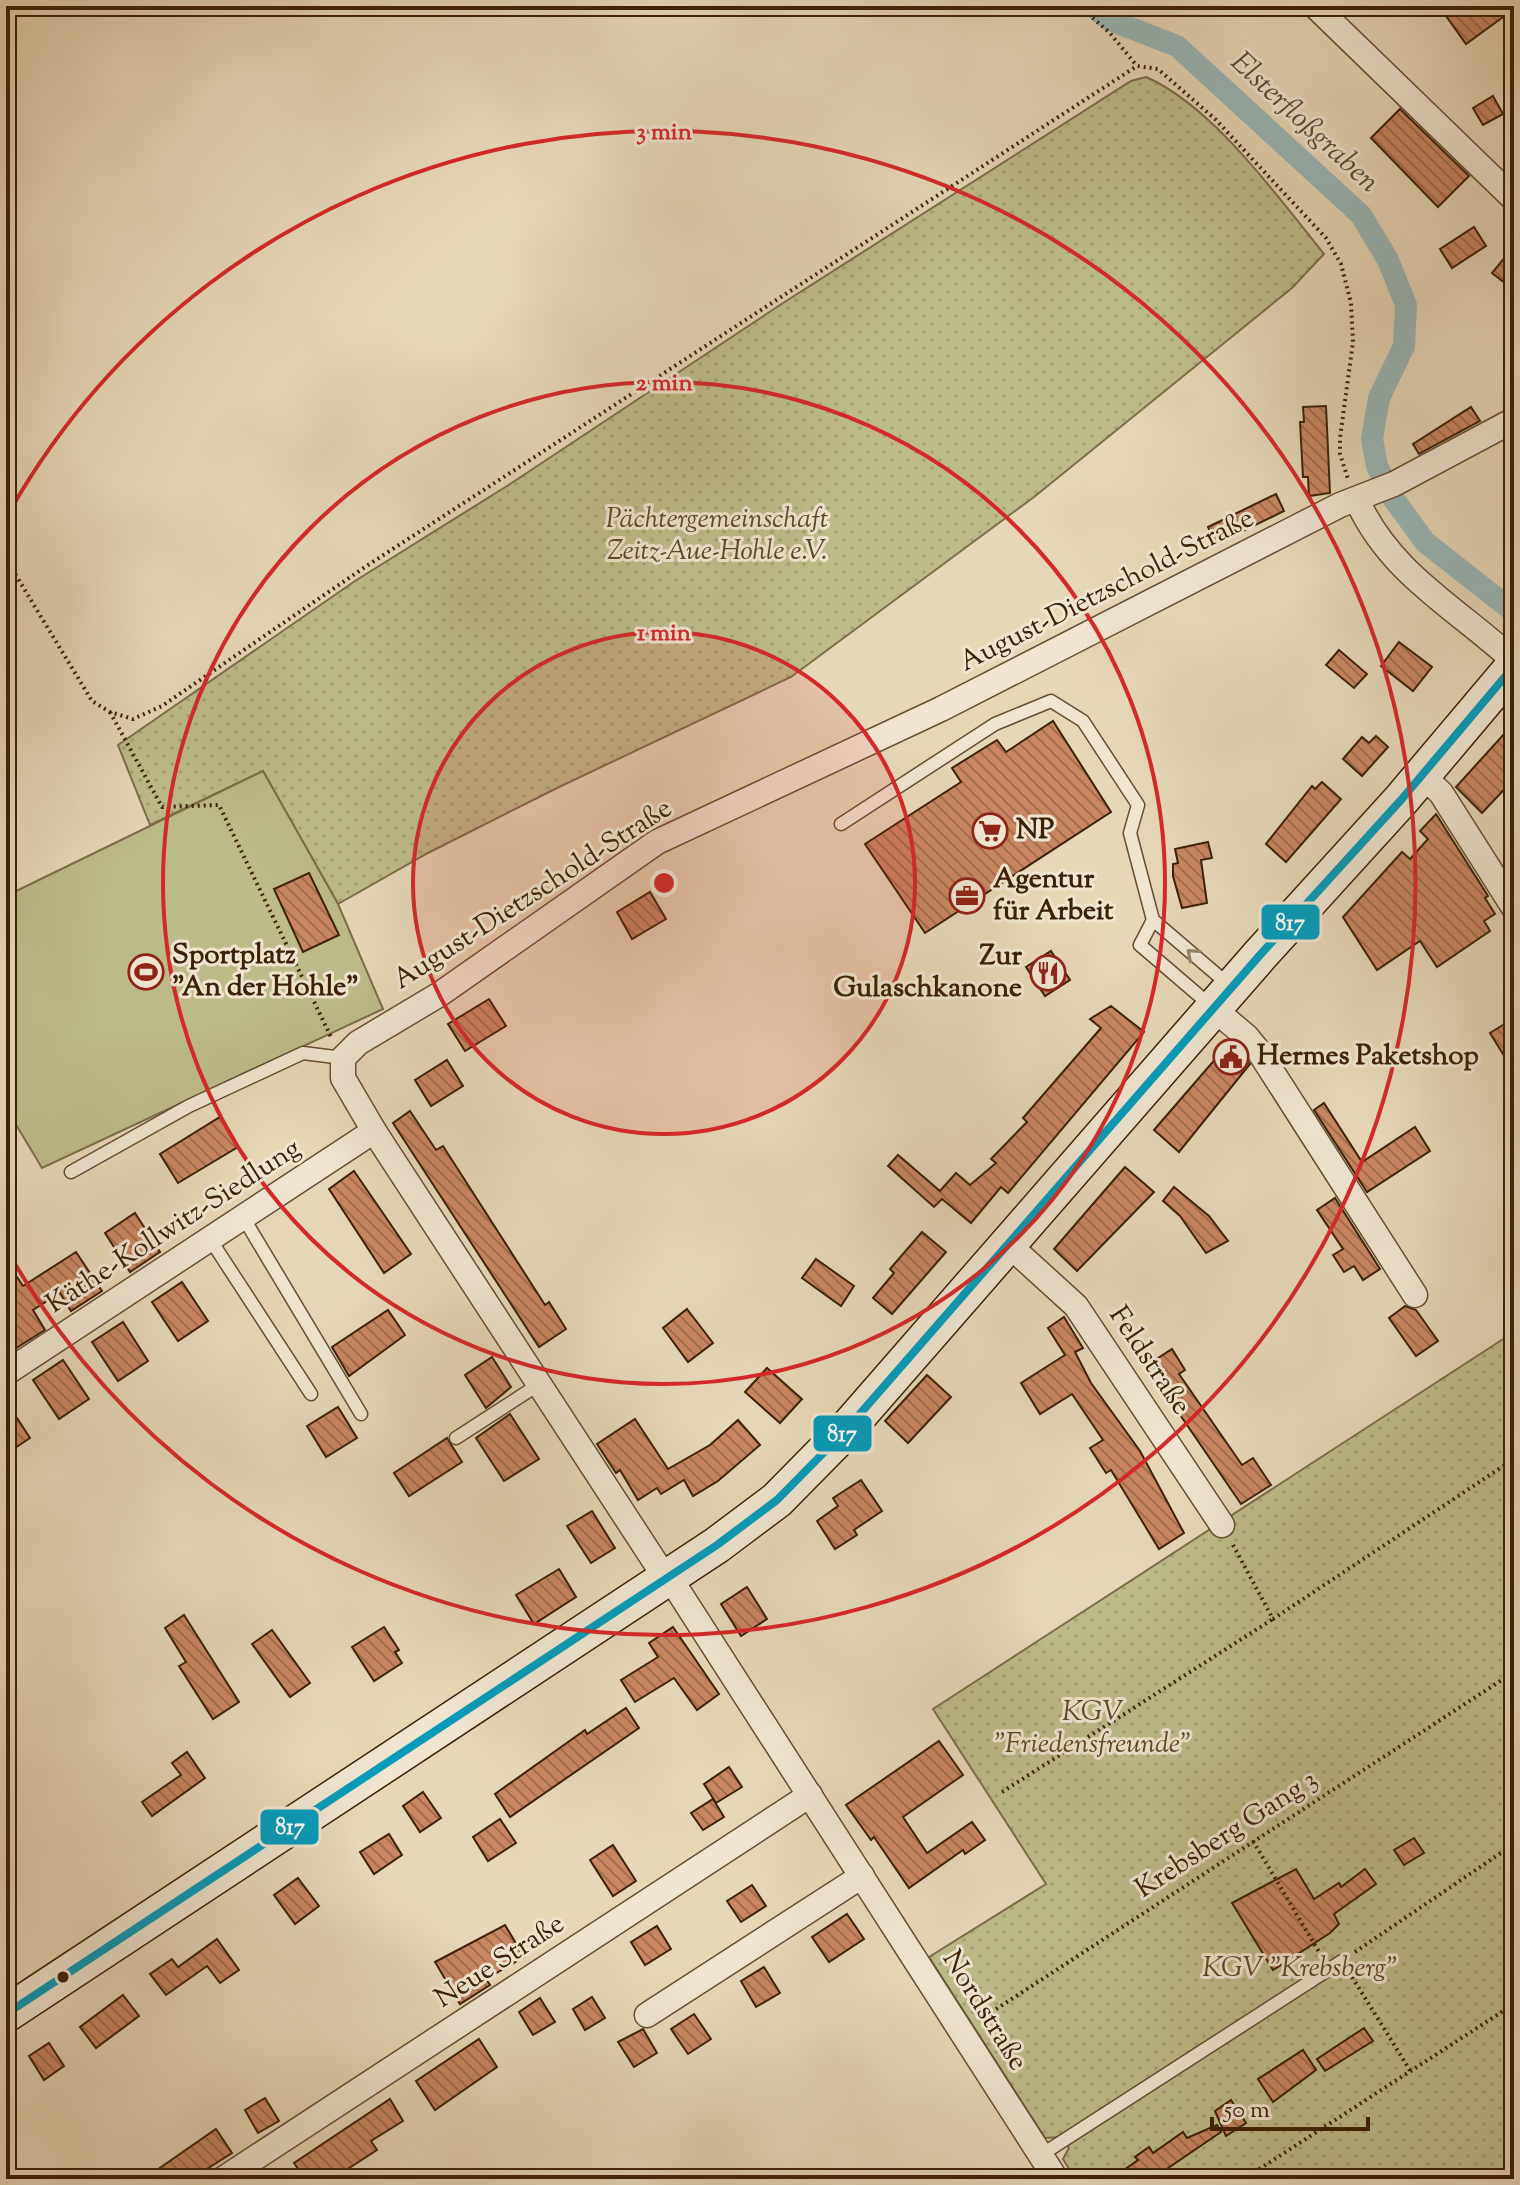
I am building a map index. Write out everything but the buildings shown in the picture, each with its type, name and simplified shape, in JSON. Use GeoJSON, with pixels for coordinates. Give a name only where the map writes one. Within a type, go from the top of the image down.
{"type":"FeatureCollection","features":[{"type":"Feature","properties":{"kind":"street"},"geometry":{"type":"LineString","coordinates":[[1315,6],[1514,199]]}},
{"type":"Feature","properties":{"kind":"street","name":"August-Dietzschold-Straße"},"geometry":{"type":"LineString","coordinates":[[343,1058],[358,1043],[440,994],[657,842],[913,723],[1514,420]]}},
{"type":"Feature","properties":{"kind":"street"},"geometry":{"type":"LineString","coordinates":[[6,2014],[738,1531],[805,1474],[1422,775],[1514,664],[1390,555],[1370,530],[1375,492]]}},
{"type":"Feature","properties":{"kind":"street"},"geometry":{"type":"LineString","coordinates":[[1422,775],[1441,793],[1514,908]]}},
{"type":"Feature","properties":{"kind":"street"},"geometry":{"type":"LineString","coordinates":[[1223,998],[1415,1295]]}},
{"type":"Feature","properties":{"kind":"street"},"geometry":{"type":"LineString","coordinates":[[343,1058],[343,1078],[374,1131],[667,1577]]}},
{"type":"Feature","properties":{"kind":"street","name":"Käthe-Kollwitz-Siedlung"},"geometry":{"type":"LineString","coordinates":[[6,1373],[374,1131]]}},
{"type":"Feature","properties":{"kind":"street","name":"Feldstraße"},"geometry":{"type":"LineString","coordinates":[[1009,1245],[1076,1306],[1222,1525]]}},
{"type":"Feature","properties":{"kind":"street","name":"Nordstraße"},"geometry":{"type":"LineString","coordinates":[[667,1577],[1056,2179]]}},
{"type":"Feature","properties":{"kind":"street","name":"Neue Straße"},"geometry":{"type":"LineString","coordinates":[[223,2179],[810,1795]]}},
{"type":"Feature","properties":{"kind":"street"},"geometry":{"type":"LineString","coordinates":[[647,2015],[862,1876]]}},
{"type":"Feature","properties":{"kind":"lane"},"geometry":{"type":"LineString","coordinates":[[841,824],[995,724],[1051,701],[1083,721],[1138,805],[1130,833],[1153,920],[1223,998]]}},
{"type":"Feature","properties":{"kind":"lane"},"geometry":{"type":"LineString","coordinates":[[1153,920],[1140,945],[1223,998]]}},
{"type":"Feature","properties":{"kind":"lane"},"geometry":{"type":"LineString","coordinates":[[71,1172],[189,1106],[303,1053],[343,1058]]}},
{"type":"Feature","properties":{"kind":"lane"},"geometry":{"type":"LineString","coordinates":[[243,1217],[361,1414]]}},
{"type":"Feature","properties":{"kind":"lane"},"geometry":{"type":"LineString","coordinates":[[210,1239],[311,1394]]}},
{"type":"Feature","properties":{"kind":"lane"},"geometry":{"type":"LineString","coordinates":[[456,1438],[541,1383]]}},
{"type":"Feature","properties":{"kind":"lane"},"geometry":{"type":"LineString","coordinates":[[1041,2155],[1342,1961]]}},
{"type":"Feature","properties":{"kind":"path"},"geometry":{"type":"LineString","coordinates":[[1079,6],[1109,32],[1137,66]]}},
{"type":"Feature","properties":{"kind":"path"},"geometry":{"type":"LineString","coordinates":[[6,559],[92,701],[110,712],[133,719],[162,706],[365,567],[1137,66],[1158,69],[1215,119],[1326,238],[1341,264],[1351,303],[1353,342],[1340,454],[1375,492]]}},
{"type":"Feature","properties":{"kind":"path"},"geometry":{"type":"LineString","coordinates":[[110,712],[162,807],[219,805],[343,1058]]}},
{"type":"Feature","properties":{"kind":"path"},"geometry":{"type":"LineString","coordinates":[[1002,1792],[1273,1619],[1514,1459]]}},
{"type":"Feature","properties":{"kind":"path"},"geometry":{"type":"LineString","coordinates":[[1222,1525],[1273,1619]]}},
{"type":"Feature","properties":{"kind":"path","name":"Krebsberg Gang 3"},"geometry":{"type":"LineString","coordinates":[[962,2032],[1514,1672]]}},
{"type":"Feature","properties":{"kind":"path"},"geometry":{"type":"LineString","coordinates":[[1253,1841],[1329,1970]]}},
{"type":"Feature","properties":{"kind":"path"},"geometry":{"type":"LineString","coordinates":[[1411,2072],[1342,1961],[1514,1844]]}},
{"type":"Feature","properties":{"kind":"path"},"geometry":{"type":"LineString","coordinates":[[1244,2179],[1514,2004]]}},
{"type":"Feature","properties":{"kind":"green space","name":"Pächtergemeinschaft Zeitz-Aue-Hohle e.V."},"geometry":{"type":"Polygon","coordinates":[[[1146,77],[1196,109],[1220,131],[1324,254],[1292,288],[1034,497],[791,677],[557,788],[428,853],[338,904],[263,771],[150,825],[118,745],[355,581],[507,486],[783,303],[1131,81],[1146,77]]]}},
{"type":"Feature","properties":{"kind":"green space","name":"Sportplatz \"An der Hohle\""},"geometry":{"type":"Polygon","coordinates":[[[263,771],[338,904],[383,1009],[42,1168],[6,1108],[6,896],[263,771]]]}},
{"type":"Feature","properties":{"kind":"green space","name":"KGV \"Krebsberg\""},"geometry":{"type":"Polygon","coordinates":[[[1514,1332],[1514,2179],[1075,2179],[1063,2159],[1069,2148],[1063,2137],[1045,2138],[929,1957],[1046,1884],[933,1709],[1514,1332]]]}},
{"type":"Feature","properties":{"kind":"waterway","name":"Elsterfloßgraben"},"geometry":{"type":"LineString","coordinates":[[1092,6],[1110,20],[1177,46],[1361,215],[1388,260],[1406,305],[1404,346],[1379,398],[1372,439],[1377,466],[1393,498],[1425,542],[1514,612]]}},
{"type":"Feature","properties":{"kind":"transit line","name":"817"},"geometry":{"type":"LineString","coordinates":[[6,2014],[717,1545],[777,1500],[845,1431],[1260,955],[1401,800],[1514,666]]}},
{"type":"Feature","properties":{"kind":"place","name":"NP"},"geometry":{"type":"Point","coordinates":[990,831]}},
{"type":"Feature","properties":{"kind":"place","name":"Agentur für Arbeit"},"geometry":{"type":"Point","coordinates":[967,896]}},
{"type":"Feature","properties":{"kind":"place","name":"Sportplatz \"An der Hohle\""},"geometry":{"type":"Point","coordinates":[146,972]}},
{"type":"Feature","properties":{"kind":"place","name":"Zur Gulaschkanone"},"geometry":{"type":"Point","coordinates":[1048,973]}},
{"type":"Feature","properties":{"kind":"place","name":"Hermes Paketshop"},"geometry":{"type":"Point","coordinates":[1231,1057]}},
{"type":"Feature","properties":{"kind":"park label","name":"KGV \"Friedensfreunde\""},"geometry":{"type":"Point","coordinates":[1093,1729]}}]}
